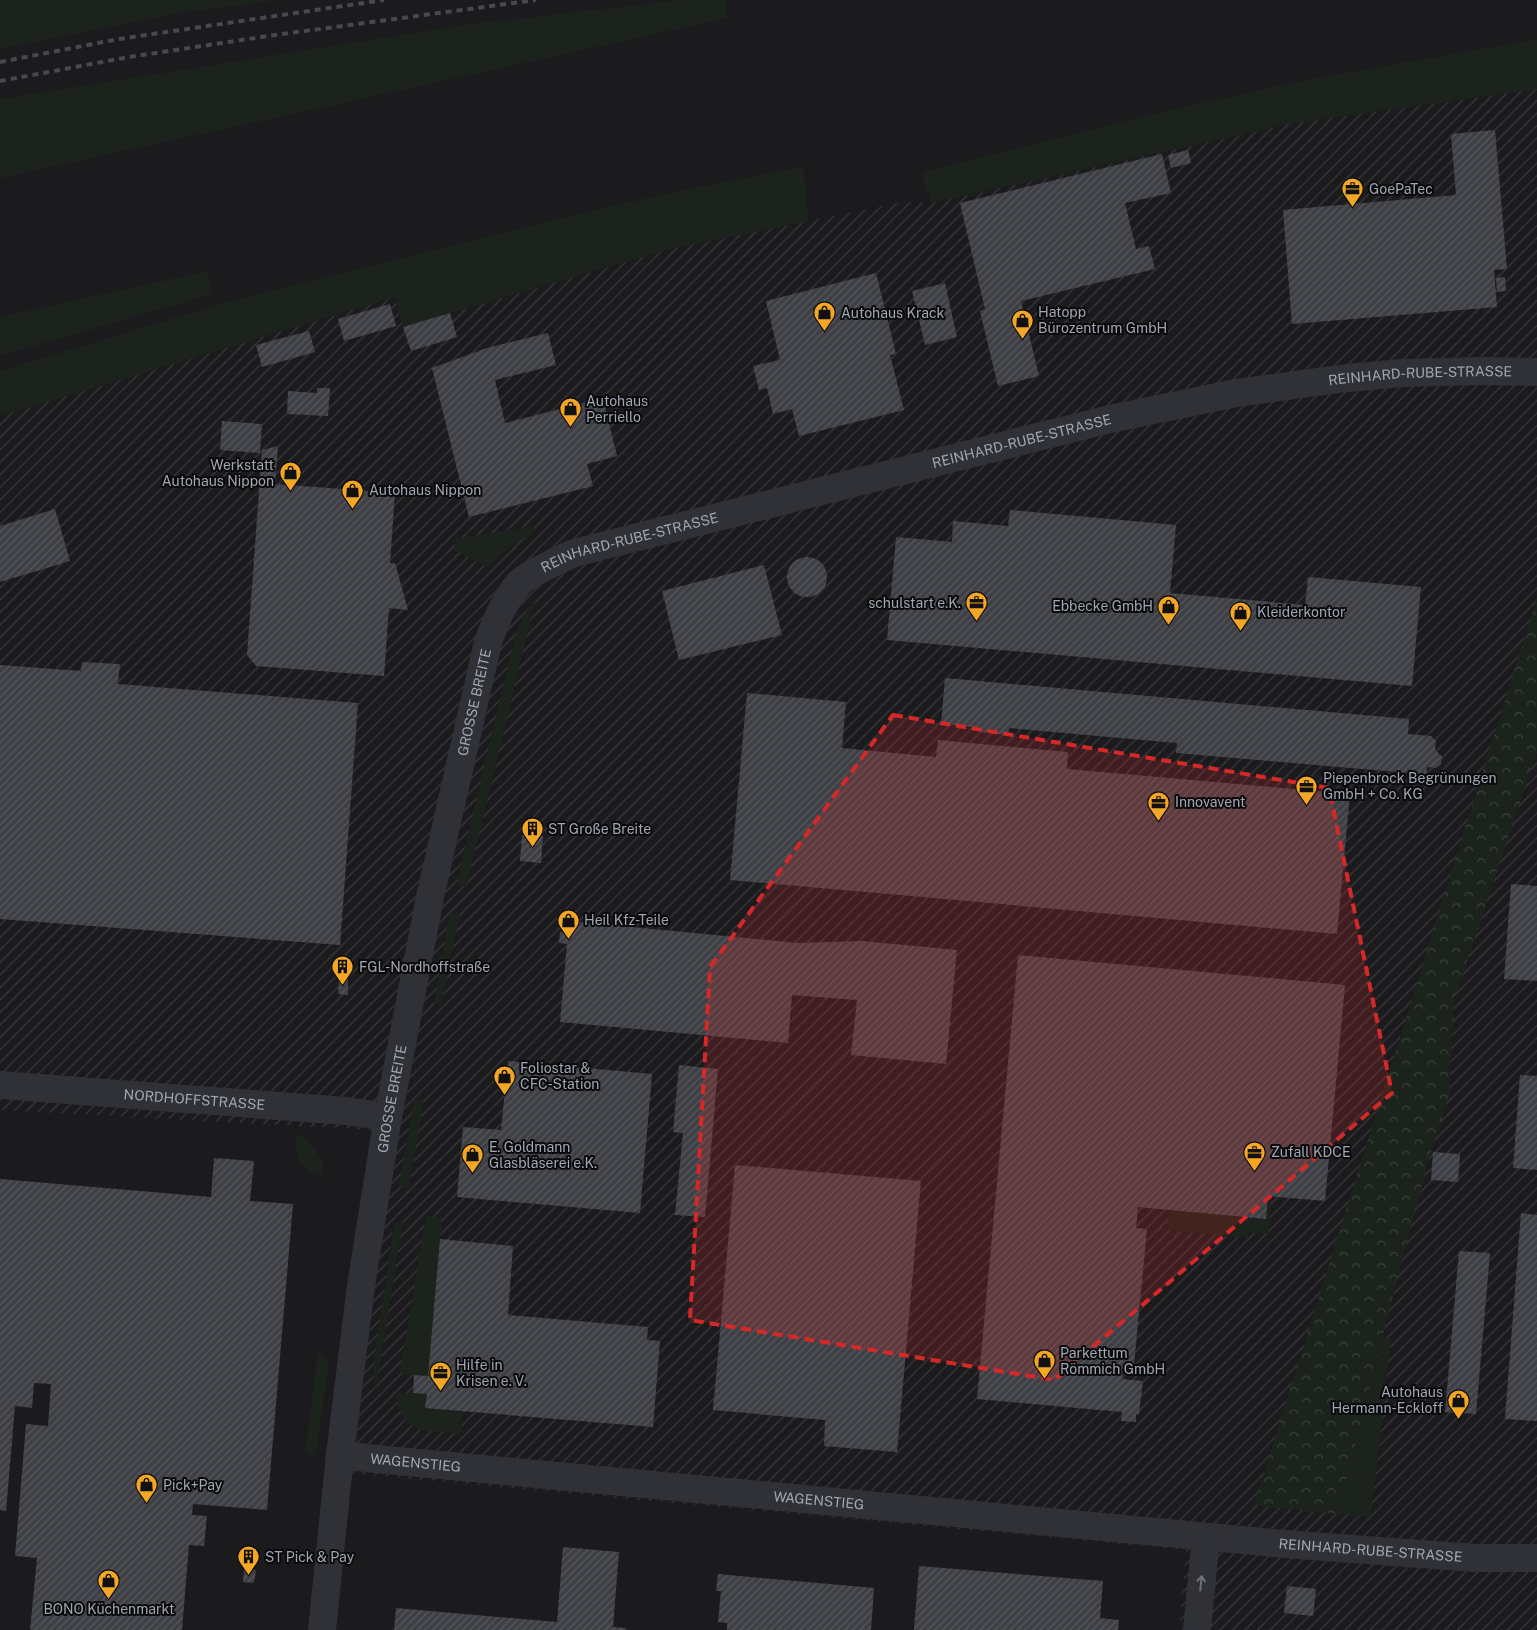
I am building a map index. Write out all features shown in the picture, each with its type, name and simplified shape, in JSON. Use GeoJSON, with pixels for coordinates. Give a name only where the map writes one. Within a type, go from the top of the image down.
{"type":"FeatureCollection","features":[{"type":"Feature","properties":{"kind":"street","name":"REINHARD-RUBE-STRASSE"},"geometry":{"type":"LineString","coordinates":[[520,582],[574,553],[1120,417],[1236,393],[1346,378],[1430,372],[1537,372]]}},
{"type":"Feature","properties":{"kind":"street","name":"GROSSE BREITE"},"geometry":{"type":"LineString","coordinates":[[322,1630],[340,1454],[361,1286],[388,1117],[430,897],[488,642],[501,609],[520,582]]}},
{"type":"Feature","properties":{"kind":"street","name":"NORDHOFFSTRASSE"},"geometry":{"type":"LineString","coordinates":[[0,1085],[346,1111],[388,1117]]}},
{"type":"Feature","properties":{"kind":"street","name":"WAGENSTIEG"},"geometry":{"type":"LineString","coordinates":[[340,1454],[376,1459],[1206,1536]]}},
{"type":"Feature","properties":{"kind":"street","name":"REINHARD-RUBE-STRASSE"},"geometry":{"type":"LineString","coordinates":[[1206,1536],[1476,1558],[1537,1558]]}},
{"type":"Feature","properties":{"kind":"street"},"geometry":{"type":"LineString","coordinates":[[1196,1630],[1206,1536]]}},
{"type":"Feature","properties":{"kind":"highlighted area"},"geometry":{"type":"Polygon","coordinates":[[[893,715],[1329,788],[1392,1093],[1054,1380],[690,1320],[710,967],[893,715]]]}},
{"type":"Feature","properties":{"kind":"shaded area"},"geometry":{"type":"Polygon","coordinates":[[[0,0],[1537,0],[1537,1630],[0,1630],[0,0]]]}},
{"type":"Feature","properties":{"kind":"shaded area"},"geometry":{"type":"Polygon","coordinates":[[[1537,89],[1537,1630],[1179,1630],[1186,1550],[347,1473],[394,1131],[0,1110],[0,416],[395,297],[404,327],[669,249],[903,202],[931,203],[1289,124],[1537,89]]]}},
{"type":"Feature","properties":{"kind":"green space"},"geometry":{"type":"Polygon","coordinates":[[[0,0],[277,0],[178,13],[0,49],[0,0]]]}},
{"type":"Feature","properties":{"kind":"green space"},"geometry":{"type":"Polygon","coordinates":[[[681,0],[727,0],[727,18],[0,178],[0,99],[465,25],[681,0]]]}},
{"type":"Feature","properties":{"kind":"green space"},"geometry":{"type":"Polygon","coordinates":[[[1537,39],[1537,89],[1289,124],[931,203],[921,172],[1140,117],[1306,80],[1537,39]]]}},
{"type":"Feature","properties":{"kind":"green space"},"geometry":{"type":"Polygon","coordinates":[[[803,167],[809,221],[669,249],[403,327],[395,297],[0,416],[0,371],[214,306],[304,282],[561,218],[692,188],[803,167]]]}},
{"type":"Feature","properties":{"kind":"green space"},"geometry":{"type":"Polygon","coordinates":[[[208,271],[212,294],[0,356],[0,317],[208,271]]]}},
{"type":"Feature","properties":{"kind":"green space"},"geometry":{"type":"Polygon","coordinates":[[[534,526],[533,534],[508,549],[487,567],[454,550],[456,539],[534,526]]]}},
{"type":"Feature","properties":{"kind":"green space"},"geometry":{"type":"Polygon","coordinates":[[[1537,598],[1537,751],[1454,1000],[1449,1096],[1428,1161],[1337,1514],[1254,1505],[1537,598]]]}},
{"type":"Feature","properties":{"kind":"green space"},"geometry":{"type":"Polygon","coordinates":[[[535,601],[466,888],[457,882],[511,652],[523,618],[535,601]]]}},
{"type":"Feature","properties":{"kind":"green space"},"geometry":{"type":"Polygon","coordinates":[[[450,913],[460,913],[441,1006],[434,1002],[450,913]]]}},
{"type":"Feature","properties":{"kind":"green space"},"geometry":{"type":"Polygon","coordinates":[[[424,1099],[409,1189],[399,1186],[414,1101],[424,1099]]]}},
{"type":"Feature","properties":{"kind":"green space"},"geometry":{"type":"Polygon","coordinates":[[[295,1135],[303,1136],[324,1161],[321,1177],[308,1170],[300,1161],[295,1135]]]}},
{"type":"Feature","properties":{"kind":"green space"},"geometry":{"type":"Polygon","coordinates":[[[1268,1196],[1272,1196],[1268,1234],[1249,1232],[1248,1238],[1168,1230],[1170,1210],[1265,1219],[1268,1196]]]}},
{"type":"Feature","properties":{"kind":"green space"},"geometry":{"type":"Polygon","coordinates":[[[426,1216],[442,1218],[428,1376],[400,1373],[426,1216]]]}},
{"type":"Feature","properties":{"kind":"green space"},"geometry":{"type":"Polygon","coordinates":[[[403,1221],[376,1390],[373,1378],[374,1361],[394,1224],[403,1221]]]}},
{"type":"Feature","properties":{"kind":"green space"},"geometry":{"type":"Polygon","coordinates":[[[1383,1336],[1391,1339],[1371,1517],[1337,1514],[1383,1336]]]}},
{"type":"Feature","properties":{"kind":"green space"},"geometry":{"type":"Polygon","coordinates":[[[318,1352],[329,1361],[316,1456],[305,1452],[318,1352]]]}},
{"type":"Feature","properties":{"kind":"green space"},"geometry":{"type":"Polygon","coordinates":[[[397,1393],[427,1394],[426,1408],[463,1412],[461,1434],[420,1430],[412,1426],[405,1420],[397,1405],[397,1393]]]}},
{"type":"Feature","properties":{"kind":"building"},"geometry":{"type":"Polygon","coordinates":[[[1495,130],[1507,269],[1494,270],[1497,307],[1292,324],[1283,210],[1456,195],[1451,134],[1495,130]]]}},
{"type":"Feature","properties":{"kind":"building"},"geometry":{"type":"Polygon","coordinates":[[[1188,150],[1191,163],[1171,168],[1168,155],[1188,150]]]}},
{"type":"Feature","properties":{"kind":"building"},"geometry":{"type":"Polygon","coordinates":[[[1162,154],[1171,193],[1125,203],[1136,249],[1149,246],[1155,269],[1021,301],[1039,376],[998,386],[980,311],[985,309],[960,203],[1162,154]]]}},
{"type":"Feature","properties":{"kind":"building"},"geometry":{"type":"Polygon","coordinates":[[[876,273],[896,354],[890,355],[904,410],[799,436],[792,409],[773,414],[767,388],[759,390],[753,366],[780,360],[766,301],[876,273]]]}},
{"type":"Feature","properties":{"kind":"building"},"geometry":{"type":"Polygon","coordinates":[[[1505,277],[1506,291],[1497,292],[1496,278],[1505,277]]]}},
{"type":"Feature","properties":{"kind":"building"},"geometry":{"type":"Polygon","coordinates":[[[945,283],[957,337],[925,345],[912,291],[945,283]]]}},
{"type":"Feature","properties":{"kind":"building"},"geometry":{"type":"Polygon","coordinates":[[[390,304],[396,326],[344,341],[338,319],[390,304]]]}},
{"type":"Feature","properties":{"kind":"building"},"geometry":{"type":"Polygon","coordinates":[[[450,313],[457,337],[411,351],[403,327],[450,313]]]}},
{"type":"Feature","properties":{"kind":"building"},"geometry":{"type":"Polygon","coordinates":[[[309,331],[315,352],[262,367],[256,345],[309,331]]]}},
{"type":"Feature","properties":{"kind":"building"},"geometry":{"type":"Polygon","coordinates":[[[548,333],[556,365],[495,380],[505,423],[603,398],[617,456],[587,464],[593,486],[469,517],[432,368],[487,348],[548,333]]]}},
{"type":"Feature","properties":{"kind":"building"},"geometry":{"type":"Polygon","coordinates":[[[317,388],[330,388],[328,416],[287,414],[288,391],[317,393],[317,388]]]}},
{"type":"Feature","properties":{"kind":"building"},"geometry":{"type":"Polygon","coordinates":[[[222,421],[262,424],[260,453],[220,450],[222,421]]]}},
{"type":"Feature","properties":{"kind":"building"},"geometry":{"type":"Polygon","coordinates":[[[278,446],[275,484],[395,493],[390,563],[395,563],[408,610],[389,608],[384,676],[256,666],[247,655],[262,450],[278,446]]]}},
{"type":"Feature","properties":{"kind":"building"},"geometry":{"type":"Polygon","coordinates":[[[55,509],[70,561],[0,582],[0,526],[55,509]]]}},
{"type":"Feature","properties":{"kind":"building"},"geometry":{"type":"Polygon","coordinates":[[[1010,510],[1176,525],[1170,593],[1305,605],[1308,577],[1421,587],[1412,686],[887,640],[896,537],[952,542],[953,521],[1008,526],[1010,510]]]}},
{"type":"Feature","properties":{"kind":"building"},"geometry":{"type":"Polygon","coordinates":[[[807,557],[821,563],[827,577],[821,591],[807,597],[793,591],[787,577],[793,563],[807,557]]]}},
{"type":"Feature","properties":{"kind":"building"},"geometry":{"type":"Polygon","coordinates":[[[764,565],[782,635],[679,660],[662,591],[764,565]]]}},
{"type":"Feature","properties":{"kind":"building"},"geometry":{"type":"Polygon","coordinates":[[[82,662],[120,664],[118,684],[358,703],[340,945],[0,919],[0,665],[81,671],[82,662]]]}},
{"type":"Feature","properties":{"kind":"building"},"geometry":{"type":"Polygon","coordinates":[[[945,678],[1409,719],[1408,734],[1431,736],[1436,741],[1435,749],[1442,757],[1441,764],[1436,768],[1427,767],[1426,777],[1421,781],[1414,781],[1409,773],[1176,753],[1177,743],[1009,728],[1008,735],[981,732],[981,728],[941,724],[945,678]]]}},
{"type":"Feature","properties":{"kind":"building"},"geometry":{"type":"Polygon","coordinates":[[[747,693],[846,702],[842,748],[936,757],[938,740],[1068,752],[1067,769],[1350,794],[1337,934],[730,880],[747,693]]]}},
{"type":"Feature","properties":{"kind":"building","name":"ST Große Breite"},"geometry":{"type":"Polygon","coordinates":[[[522,835],[543,836],[541,863],[520,861],[522,835]]]}},
{"type":"Feature","properties":{"kind":"building"},"geometry":{"type":"Polygon","coordinates":[[[1511,884],[1537,886],[1537,981],[1504,979],[1511,884]]]}},
{"type":"Feature","properties":{"kind":"building"},"geometry":{"type":"Polygon","coordinates":[[[569,921],[797,943],[862,941],[957,950],[946,1064],[851,1055],[857,1000],[792,995],[788,1043],[560,1022],[567,944],[559,943],[560,932],[568,933],[569,921]]]}},
{"type":"Feature","properties":{"kind":"building"},"geometry":{"type":"Polygon","coordinates":[[[1018,955],[1345,985],[1325,1201],[1268,1196],[1266,1219],[1138,1207],[1136,1228],[1147,1229],[1134,1365],[1123,1364],[1122,1379],[1143,1381],[1139,1414],[1136,1414],[1136,1422],[1121,1421],[1122,1412],[977,1399],[1018,955]]]}},
{"type":"Feature","properties":{"kind":"building","name":"FGL-Nordhoffstraße"},"geometry":{"type":"Polygon","coordinates":[[[339,978],[348,978],[348,995],[338,994],[339,978]]]}},
{"type":"Feature","properties":{"kind":"building"},"geometry":{"type":"Polygon","coordinates":[[[508,1061],[652,1074],[640,1213],[457,1197],[463,1127],[501,1130],[508,1061]]]}},
{"type":"Feature","properties":{"kind":"building"},"geometry":{"type":"Polygon","coordinates":[[[679,1065],[718,1069],[705,1217],[675,1215],[683,1133],[673,1132],[679,1065]]]}},
{"type":"Feature","properties":{"kind":"building"},"geometry":{"type":"Polygon","coordinates":[[[1520,1075],[1537,1076],[1537,1170],[1513,1168],[1520,1075]]]}},
{"type":"Feature","properties":{"kind":"building"},"geometry":{"type":"Polygon","coordinates":[[[1433,1152],[1460,1154],[1458,1182],[1431,1180],[1433,1152]]]}},
{"type":"Feature","properties":{"kind":"building"},"geometry":{"type":"Polygon","coordinates":[[[214,1158],[254,1161],[250,1201],[293,1204],[267,1510],[193,1504],[192,1515],[207,1516],[204,1546],[189,1545],[182,1630],[30,1630],[37,1558],[15,1556],[26,1424],[48,1426],[51,1384],[34,1383],[32,1408],[15,1406],[6,1511],[0,1510],[0,1179],[211,1197],[214,1158]]]}},
{"type":"Feature","properties":{"kind":"building"},"geometry":{"type":"Polygon","coordinates":[[[735,1165],[921,1181],[897,1452],[824,1446],[825,1420],[713,1410],[735,1165]]]}},
{"type":"Feature","properties":{"kind":"building"},"geometry":{"type":"Polygon","coordinates":[[[1521,1213],[1537,1215],[1537,1421],[1505,1419],[1521,1213]]]}},
{"type":"Feature","properties":{"kind":"building"},"geometry":{"type":"Polygon","coordinates":[[[440,1239],[513,1246],[508,1315],[648,1327],[647,1340],[660,1341],[653,1427],[425,1408],[427,1394],[413,1393],[414,1375],[428,1376],[440,1239]]]}},
{"type":"Feature","properties":{"kind":"building"},"geometry":{"type":"Polygon","coordinates":[[[1459,1251],[1490,1253],[1476,1414],[1445,1412],[1459,1251]]]}},
{"type":"Feature","properties":{"kind":"building"},"geometry":{"type":"Polygon","coordinates":[[[563,1547],[619,1552],[613,1627],[626,1628],[626,1630],[394,1630],[396,1608],[557,1622],[563,1547]]]}},
{"type":"Feature","properties":{"kind":"building"},"geometry":{"type":"Polygon","coordinates":[[[919,1566],[1103,1581],[1100,1618],[1119,1620],[1118,1630],[914,1630],[919,1566]]]}},
{"type":"Feature","properties":{"kind":"building","name":"ST Pick & Pay"},"geometry":{"type":"Polygon","coordinates":[[[244,1569],[256,1570],[254,1583],[243,1582],[244,1569]]]}},
{"type":"Feature","properties":{"kind":"building"},"geometry":{"type":"Polygon","coordinates":[[[718,1574],[874,1588],[871,1630],[727,1630],[727,1623],[718,1622],[721,1591],[716,1591],[718,1574]]]}},
{"type":"Feature","properties":{"kind":"building"},"geometry":{"type":"Polygon","coordinates":[[[1287,1586],[1316,1589],[1313,1616],[1284,1613],[1287,1586]]]}},
{"type":"Feature","properties":{"kind":"railway"},"geometry":{"type":"LineString","coordinates":[[0,62],[119,39],[384,0]]}},
{"type":"Feature","properties":{"kind":"railway"},"geometry":{"type":"LineString","coordinates":[[0,81],[129,57],[275,35],[536,0]]}},
{"type":"Feature","properties":{"kind":"place","name":"GoePaTec"},"geometry":{"type":"Point","coordinates":[1353,208]}},
{"type":"Feature","properties":{"kind":"place","name":"Autohaus Krack"},"geometry":{"type":"Point","coordinates":[825,332]}},
{"type":"Feature","properties":{"kind":"place","name":"Hatopp Bürozentrum GmbH"},"geometry":{"type":"Point","coordinates":[1022,339]}},
{"type":"Feature","properties":{"kind":"place","name":"Autohaus Perriello"},"geometry":{"type":"Point","coordinates":[570,428]}},
{"type":"Feature","properties":{"kind":"place","name":"Werkstatt Autohaus Nippon"},"geometry":{"type":"Point","coordinates":[290,492]}},
{"type":"Feature","properties":{"kind":"place","name":"Autohaus Nippon"},"geometry":{"type":"Point","coordinates":[353,509]}},
{"type":"Feature","properties":{"kind":"place","name":"schulstart e.K."},"geometry":{"type":"Point","coordinates":[977,622]}},
{"type":"Feature","properties":{"kind":"place","name":"Ebbecke GmbH"},"geometry":{"type":"Point","coordinates":[1169,625]}},
{"type":"Feature","properties":{"kind":"place","name":"Kleiderkontor"},"geometry":{"type":"Point","coordinates":[1241,631]}},
{"type":"Feature","properties":{"kind":"place","name":"Piepenbrock Begrünungen GmbH + Co. KG"},"geometry":{"type":"Point","coordinates":[1307,805]}},
{"type":"Feature","properties":{"kind":"place","name":"Innovavent"},"geometry":{"type":"Point","coordinates":[1159,821]}},
{"type":"Feature","properties":{"kind":"place","name":"ST Große Breite"},"geometry":{"type":"Point","coordinates":[532,848]}},
{"type":"Feature","properties":{"kind":"place","name":"Heil Kfz-Teile"},"geometry":{"type":"Point","coordinates":[568,939]}},
{"type":"Feature","properties":{"kind":"place","name":"FGL-Nordhoffstraße"},"geometry":{"type":"Point","coordinates":[343,986]}},
{"type":"Feature","properties":{"kind":"place","name":"Foliostar & CFC-Station"},"geometry":{"type":"Point","coordinates":[504,1095]}},
{"type":"Feature","properties":{"kind":"place","name":"Zufall KDCE"},"geometry":{"type":"Point","coordinates":[1255,1171]}},
{"type":"Feature","properties":{"kind":"place","name":"E. Goldmann Glasbläserei e.K."},"geometry":{"type":"Point","coordinates":[473,1174]}},
{"type":"Feature","properties":{"kind":"place","name":"Parkettum Römmich GmbH"},"geometry":{"type":"Point","coordinates":[1044,1380]}},
{"type":"Feature","properties":{"kind":"place","name":"Hilfe in Krisen e. V."},"geometry":{"type":"Point","coordinates":[440,1392]}},
{"type":"Feature","properties":{"kind":"place","name":"Autohaus Hermann-Eckloff"},"geometry":{"type":"Point","coordinates":[1459,1419]}},
{"type":"Feature","properties":{"kind":"place","name":"Pick+Pay"},"geometry":{"type":"Point","coordinates":[147,1504]}},
{"type":"Feature","properties":{"kind":"place","name":"ST Pick & Pay"},"geometry":{"type":"Point","coordinates":[249,1576]}},
{"type":"Feature","properties":{"kind":"place","name":"BONO Küchenmarkt"},"geometry":{"type":"Point","coordinates":[109,1600]}}]}
